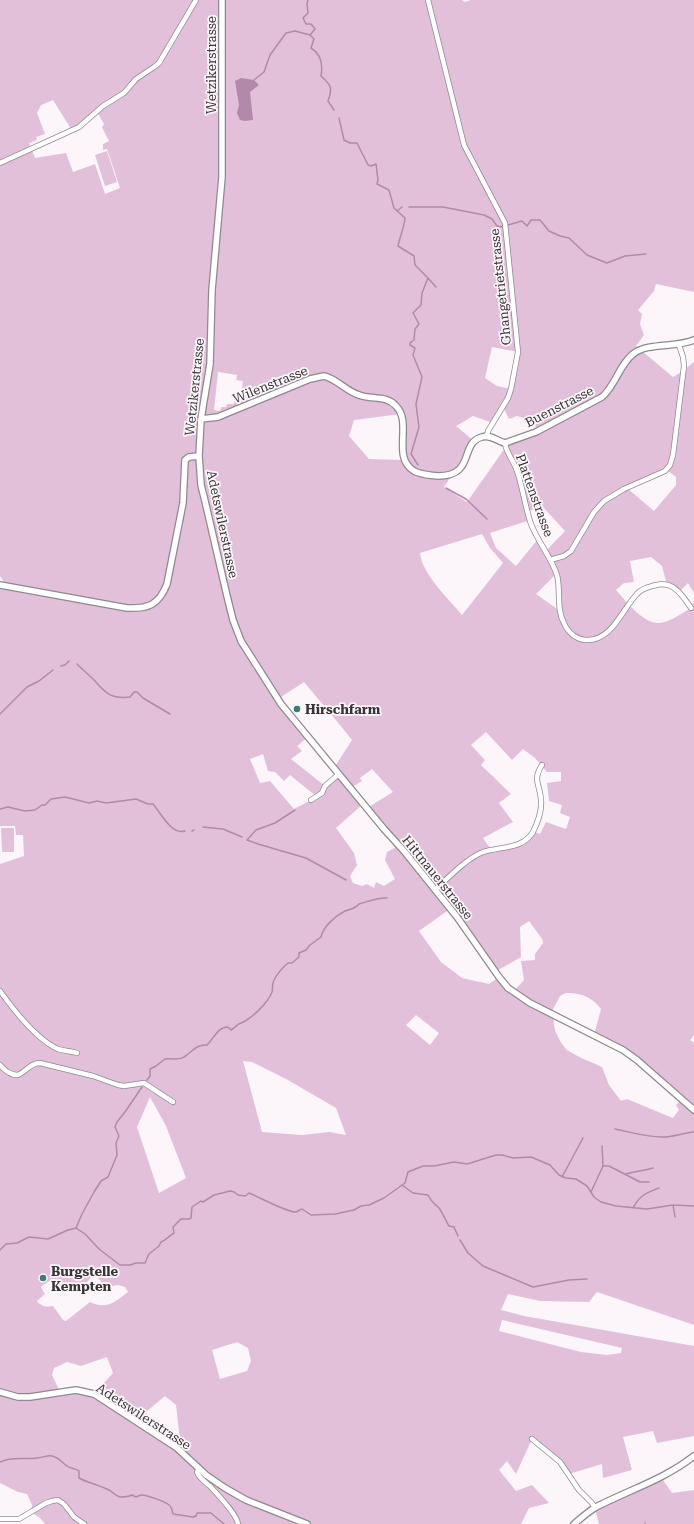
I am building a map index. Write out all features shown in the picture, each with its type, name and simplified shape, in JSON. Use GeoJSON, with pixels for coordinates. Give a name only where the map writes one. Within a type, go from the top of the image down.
{"type":"FeatureCollection","features":[{"type":"Feature","properties":{"kind":"street"},"geometry":{"type":"LineString","coordinates":[[0,163],[80,127],[103,106],[124,93],[136,79],[159,63],[196,0]]}},
{"type":"Feature","properties":{"kind":"street","name":"Wetzikerstrasse"},"geometry":{"type":"LineString","coordinates":[[199,456],[201,419],[210,364],[212,290],[222,176],[222,0]]}},
{"type":"Feature","properties":{"kind":"street","name":"Ghangetrietstrasse"},"geometry":{"type":"LineString","coordinates":[[428,0],[464,145],[505,224],[511,268],[518,352],[508,398],[488,431],[487,436]]}},
{"type":"Feature","properties":{"kind":"street","name":"Buenstrasse"},"geometry":{"type":"LineString","coordinates":[[505,443],[536,432],[602,397],[610,389],[626,361],[636,351],[651,347],[676,345],[694,340]]}},
{"type":"Feature","properties":{"kind":"street"},"geometry":{"type":"LineString","coordinates":[[550,560],[570,553],[594,512],[607,499],[624,489],[663,472],[670,465],[673,455],[684,366],[683,357],[676,345]]}},
{"type":"Feature","properties":{"kind":"street","name":"Wilenstrasse"},"geometry":{"type":"LineString","coordinates":[[201,419],[218,417],[310,379],[324,376],[357,395],[384,399],[396,405],[402,419],[404,460],[414,471],[421,474],[444,476],[455,473],[463,465],[474,441],[480,437],[487,436]]}},
{"type":"Feature","properties":{"kind":"street"},"geometry":{"type":"LineString","coordinates":[[487,436],[505,443]]}},
{"type":"Feature","properties":{"kind":"street","name":"Plattenstrasse"},"geometry":{"type":"LineString","coordinates":[[505,443],[505,448],[516,468],[522,485],[531,523],[536,536],[550,560],[559,583],[563,622],[568,630],[579,638],[587,640],[594,639],[606,633],[614,625],[637,594],[643,589],[659,584],[675,588],[680,591],[691,608]]}},
{"type":"Feature","properties":{"kind":"street"},"geometry":{"type":"LineString","coordinates":[[0,585],[127,608],[146,607],[153,604],[162,595],[167,584],[183,503],[185,460],[189,457],[199,456]]}},
{"type":"Feature","properties":{"kind":"street","name":"Adetswilerstrasse"},"geometry":{"type":"LineString","coordinates":[[199,456],[201,485],[227,596]]}},
{"type":"Feature","properties":{"kind":"street","name":"Hittnauerstrasse"},"geometry":{"type":"LineString","coordinates":[[227,596],[236,630],[251,658],[281,704],[466,928],[499,977],[513,992],[530,1003],[623,1050],[637,1060],[694,1110]]}},
{"type":"Feature","properties":{"kind":"street"},"geometry":{"type":"LineString","coordinates":[[435,890],[478,854],[522,844],[530,836],[541,813],[542,799],[536,780],[537,772],[542,765]]}},
{"type":"Feature","properties":{"kind":"street"},"geometry":{"type":"LineString","coordinates":[[311,800],[322,793],[325,786],[339,774]]}},
{"type":"Feature","properties":{"kind":"street"},"geometry":{"type":"LineString","coordinates":[[0,991],[28,1025],[45,1041],[58,1049],[77,1053]]}},
{"type":"Feature","properties":{"kind":"street"},"geometry":{"type":"LineString","coordinates":[[0,1065],[7,1072],[13,1075],[18,1075],[34,1063],[40,1063],[93,1076],[118,1085],[124,1086],[144,1083],[173,1102]]}},
{"type":"Feature","properties":{"kind":"street","name":"Adetswilerstrasse"},"geometry":{"type":"LineString","coordinates":[[0,1392],[13,1396],[30,1397],[76,1390],[94,1394],[168,1442],[218,1483],[246,1500],[307,1524]]}},
{"type":"Feature","properties":{"kind":"street"},"geometry":{"type":"LineString","coordinates":[[532,1439],[560,1462],[579,1490],[595,1508]]}},
{"type":"Feature","properties":{"kind":"street"},"geometry":{"type":"LineString","coordinates":[[574,1524],[595,1508],[667,1474],[694,1456]]}},
{"type":"Feature","properties":{"kind":"street"},"geometry":{"type":"LineString","coordinates":[[199,1468],[197,1472],[198,1475],[210,1486],[233,1514],[238,1524]]}},
{"type":"Feature","properties":{"kind":"street"},"geometry":{"type":"LineString","coordinates":[[0,1519],[19,1519],[46,1503],[58,1500],[64,1504],[74,1517],[84,1524]]}},
{"type":"Feature","properties":{"kind":"shaded area"},"geometry":{"type":"Polygon","coordinates":[[[0,0],[462,0],[465,2],[471,0],[694,0],[694,292],[656,284],[654,291],[638,310],[642,314],[640,324],[644,335],[636,346],[673,377],[694,362],[694,593],[688,583],[680,591],[667,585],[662,566],[651,557],[630,561],[634,582],[624,583],[616,590],[640,615],[651,622],[657,623],[666,622],[691,608],[694,600],[694,1035],[690,1040],[694,1043],[694,1325],[597,1292],[589,1302],[540,1301],[508,1294],[501,1310],[524,1316],[694,1346],[694,1436],[657,1443],[653,1431],[623,1437],[632,1470],[603,1478],[602,1464],[569,1474],[560,1462],[532,1439],[516,1474],[507,1461],[499,1470],[516,1491],[532,1485],[549,1503],[529,1508],[521,1524],[45,1524],[40,1518],[31,1512],[32,1505],[27,1494],[18,1492],[0,1483],[0,864],[24,856],[23,835],[16,835],[15,826],[0,827],[0,585],[6,585],[0,576],[0,0]],[[53,100],[41,105],[37,113],[45,134],[36,137],[37,140],[29,143],[35,158],[66,153],[73,172],[95,164],[105,194],[120,188],[107,149],[103,150],[103,144],[109,141],[102,127],[104,124],[97,112],[88,121],[71,129],[53,100]],[[492,347],[485,378],[497,386],[511,389],[518,352],[492,347]],[[218,372],[214,410],[220,411],[221,407],[226,407],[227,404],[234,404],[235,399],[241,399],[243,381],[236,380],[237,375],[218,372]],[[503,407],[493,423],[473,416],[456,426],[474,441],[463,465],[450,475],[450,478],[444,487],[467,502],[505,448],[505,443],[536,432],[535,422],[517,416],[509,419],[503,407]],[[401,414],[354,420],[349,436],[369,459],[404,460],[401,414]],[[667,470],[627,488],[654,511],[676,485],[676,477],[667,470]],[[543,507],[528,511],[530,520],[490,533],[496,548],[516,566],[538,539],[545,552],[565,531],[543,507]],[[482,534],[420,553],[425,569],[462,615],[503,563],[490,548],[482,534]],[[556,574],[536,594],[560,611],[556,574]],[[304,682],[278,699],[308,737],[297,746],[302,751],[291,759],[325,786],[339,774],[334,768],[352,740],[304,682]],[[486,732],[471,745],[485,760],[481,765],[511,794],[499,803],[513,822],[483,838],[490,848],[522,844],[533,831],[540,834],[546,822],[566,829],[570,817],[560,813],[562,805],[549,801],[547,783],[561,781],[561,772],[547,772],[535,758],[523,749],[512,760],[486,732]],[[263,754],[250,759],[260,783],[270,781],[294,809],[317,797],[290,775],[284,781],[275,772],[268,771],[263,754]],[[372,769],[360,778],[362,781],[351,788],[363,804],[336,828],[354,853],[357,865],[350,876],[353,883],[362,886],[367,884],[374,888],[376,882],[384,886],[395,879],[385,860],[387,852],[398,846],[367,808],[393,792],[372,769]],[[450,909],[419,931],[441,962],[462,978],[489,984],[499,977],[513,992],[524,980],[521,961],[535,960],[535,954],[543,943],[542,939],[529,921],[520,927],[521,957],[495,972],[450,909]],[[566,993],[560,996],[551,1013],[555,1015],[554,1019],[556,1034],[564,1047],[574,1054],[602,1067],[609,1085],[621,1101],[627,1099],[673,1118],[679,1110],[676,1105],[682,1099],[637,1060],[594,1035],[601,1009],[594,1001],[581,994],[566,993]],[[416,1015],[406,1025],[430,1045],[439,1033],[416,1015]],[[243,1061],[262,1132],[302,1135],[329,1132],[346,1135],[336,1108],[286,1079],[252,1062],[243,1061]],[[150,1097],[137,1127],[159,1193],[186,1178],[166,1126],[150,1097]],[[94,1274],[82,1288],[67,1283],[60,1286],[52,1279],[41,1287],[45,1294],[37,1301],[44,1306],[53,1306],[63,1320],[66,1321],[90,1302],[101,1305],[110,1304],[128,1292],[125,1287],[118,1285],[106,1287],[94,1274]],[[502,1320],[499,1331],[581,1352],[607,1355],[621,1353],[622,1348],[502,1320]],[[237,1342],[212,1350],[220,1379],[247,1371],[251,1361],[248,1348],[237,1342]],[[107,1357],[81,1366],[67,1362],[54,1368],[52,1375],[60,1392],[71,1390],[94,1394],[113,1373],[107,1357]],[[165,1396],[146,1412],[148,1418],[139,1424],[177,1448],[180,1440],[176,1405],[165,1396]]]}},
{"type":"Feature","properties":{"kind":"shaded area"},"geometry":{"type":"Polygon","coordinates":[[[241,78],[254,80],[259,85],[250,92],[253,120],[240,120],[237,113],[239,105],[235,81],[241,78]]]}},
{"type":"Feature","properties":{"kind":"shaded area"},"geometry":{"type":"Polygon","coordinates":[[[107,151],[117,182],[105,186],[95,155],[107,151]]]}},
{"type":"Feature","properties":{"kind":"shaded area"},"geometry":{"type":"Polygon","coordinates":[[[1,828],[14,828],[14,852],[2,852],[1,828]]]}},
{"type":"Feature","properties":{"kind":"shaded area"},"geometry":{"type":"Polygon","coordinates":[[[661,1477],[672,1493],[694,1490],[694,1524],[599,1524],[595,1508],[661,1477]]]}},
{"type":"Feature","properties":{"kind":"waterway"},"geometry":{"type":"LineString","coordinates":[[308,0],[308,13],[303,18],[306,24],[311,24],[315,29],[310,35],[314,39],[311,48],[319,57],[322,68],[321,76],[329,84],[331,90],[328,101],[334,110]]}},
{"type":"Feature","properties":{"kind":"waterway"},"geometry":{"type":"LineString","coordinates":[[254,80],[264,72],[270,55],[286,33],[295,31],[310,35]]}},
{"type":"Feature","properties":{"kind":"waterway"},"geometry":{"type":"LineString","coordinates":[[339,118],[344,140],[350,143],[357,143],[368,165],[371,166],[376,164],[377,184],[389,190],[394,208],[405,218],[398,246],[414,256],[415,265],[428,278],[422,293],[421,305],[413,313],[419,324],[415,329],[414,340],[410,343],[410,345],[415,348],[413,355],[422,377],[416,404],[419,427],[411,454],[418,465]]}},
{"type":"Feature","properties":{"kind":"waterway"},"geometry":{"type":"LineString","coordinates":[[397,211],[402,207]]}},
{"type":"Feature","properties":{"kind":"waterway"},"geometry":{"type":"LineString","coordinates":[[409,207],[443,207],[484,215],[492,219],[497,226],[503,227]]}},
{"type":"Feature","properties":{"kind":"waterway"},"geometry":{"type":"LineString","coordinates":[[508,225],[522,221],[527,226],[531,220],[540,220],[549,231],[569,238],[587,255],[607,263],[625,256],[646,254]]}},
{"type":"Feature","properties":{"kind":"waterway"},"geometry":{"type":"LineString","coordinates":[[428,278],[436,287]]}},
{"type":"Feature","properties":{"kind":"waterway"},"geometry":{"type":"LineString","coordinates":[[446,488],[466,499],[487,519]]}},
{"type":"Feature","properties":{"kind":"waterway"},"geometry":{"type":"LineString","coordinates":[[61,666],[65,665],[69,661]]}},
{"type":"Feature","properties":{"kind":"waterway"},"geometry":{"type":"LineString","coordinates":[[77,664],[110,695],[130,697],[134,692],[137,692],[143,698],[170,714]]}},
{"type":"Feature","properties":{"kind":"waterway"},"geometry":{"type":"LineString","coordinates":[[0,714],[27,687],[39,681],[53,670]]}},
{"type":"Feature","properties":{"kind":"waterway"},"geometry":{"type":"LineString","coordinates":[[0,809],[8,807],[25,811],[35,810],[42,805],[45,805],[51,799],[65,797],[89,803],[97,801],[106,803],[136,799],[148,804],[153,804],[171,827],[175,830],[185,831]]}},
{"type":"Feature","properties":{"kind":"waterway"},"geometry":{"type":"LineString","coordinates":[[295,810],[275,823],[256,830],[247,840],[306,858],[346,880]]}},
{"type":"Feature","properties":{"kind":"waterway"},"geometry":{"type":"LineString","coordinates":[[203,827],[223,829],[242,837]]}},
{"type":"Feature","properties":{"kind":"waterway"},"geometry":{"type":"LineString","coordinates":[[147,1080],[150,1076],[150,1069],[165,1059],[182,1058],[197,1047],[207,1045],[221,1029],[228,1027],[231,1030],[254,1014],[263,1006],[270,996],[274,980],[282,969],[288,963],[292,963],[299,957],[299,953],[306,950],[321,937],[322,933],[330,922],[337,916],[359,904],[376,899],[387,898]]}},
{"type":"Feature","properties":{"kind":"waterway"},"geometry":{"type":"LineString","coordinates":[[76,1228],[94,1192],[101,1181],[108,1177],[117,1155],[116,1143],[119,1136],[115,1127],[117,1122],[142,1087]]}},
{"type":"Feature","properties":{"kind":"waterway"},"geometry":{"type":"LineString","coordinates":[[615,1129],[656,1137],[694,1132]]}},
{"type":"Feature","properties":{"kind":"waterway"},"geometry":{"type":"LineString","coordinates":[[562,1177],[583,1138]]}},
{"type":"Feature","properties":{"kind":"waterway"},"geometry":{"type":"LineString","coordinates":[[591,1192],[603,1166],[602,1146]]}},
{"type":"Feature","properties":{"kind":"waterway"},"geometry":{"type":"LineString","coordinates":[[0,1250],[6,1244],[17,1243],[29,1237],[48,1239],[76,1228],[85,1234],[99,1249],[120,1265],[145,1263],[149,1254],[159,1246],[161,1242],[174,1233],[173,1227],[181,1219],[191,1218],[192,1207],[214,1195],[230,1191],[238,1195],[245,1196],[249,1193],[292,1212],[297,1212],[302,1209],[311,1215],[335,1214],[354,1210],[384,1198],[405,1183],[408,1172],[423,1166],[434,1166],[454,1162],[467,1164],[496,1155],[513,1158],[531,1157],[550,1165],[559,1175],[566,1178],[576,1179],[587,1186],[594,1197],[601,1202],[616,1206],[647,1209],[673,1205],[694,1206]]}},
{"type":"Feature","properties":{"kind":"waterway"},"geometry":{"type":"LineString","coordinates":[[603,1166],[609,1166],[640,1182],[649,1182]]}},
{"type":"Feature","properties":{"kind":"waterway"},"geometry":{"type":"LineString","coordinates":[[626,1174],[653,1168]]}},
{"type":"Feature","properties":{"kind":"waterway"},"geometry":{"type":"LineString","coordinates":[[402,1185],[413,1193],[428,1195],[431,1201],[439,1208],[449,1226],[454,1227],[458,1236]]}},
{"type":"Feature","properties":{"kind":"waterway"},"geometry":{"type":"LineString","coordinates":[[633,1208],[638,1200],[644,1195],[659,1188]]}},
{"type":"Feature","properties":{"kind":"waterway"},"geometry":{"type":"LineString","coordinates":[[673,1205],[675,1217]]}},
{"type":"Feature","properties":{"kind":"waterway"},"geometry":{"type":"LineString","coordinates":[[460,1240],[468,1253],[483,1266],[533,1287],[569,1280],[587,1279]]}},
{"type":"Feature","properties":{"kind":"waterway"},"geometry":{"type":"LineString","coordinates":[[0,1462],[5,1460],[52,1456],[59,1459],[68,1467],[79,1471],[79,1478],[109,1490],[120,1497],[132,1495],[136,1497],[141,1495],[148,1496],[169,1505],[173,1514],[193,1517],[196,1516],[197,1513],[211,1513],[224,1524]]}},
{"type":"Feature","properties":{"kind":"place","name":"Hirschfarm"},"geometry":{"type":"Point","coordinates":[297,709]}},
{"type":"Feature","properties":{"kind":"place","name":"Burgstelle Kempten"},"geometry":{"type":"Point","coordinates":[43,1278]}}]}
